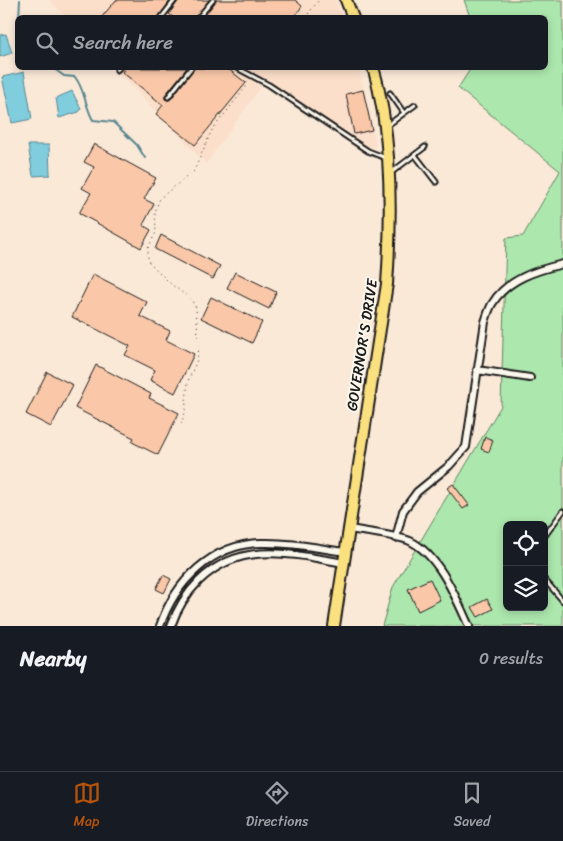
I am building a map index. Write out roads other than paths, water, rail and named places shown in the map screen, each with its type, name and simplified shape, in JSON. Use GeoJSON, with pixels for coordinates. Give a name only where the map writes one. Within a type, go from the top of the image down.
{"type":"FeatureCollection","features":[{"type":"Feature","properties":{"kind":"main road"},"geometry":{"type":"LineString","coordinates":[[346,0],[353,15]]}},
{"type":"Feature","properties":{"kind":"main road","name":"GOVERNOR'S DRIVE"},"geometry":{"type":"LineString","coordinates":[[334,626],[386,284],[391,228],[385,127],[374,70]]}},
{"type":"Feature","properties":{"kind":"street"},"geometry":{"type":"LineString","coordinates":[[396,538],[403,511],[417,492],[449,466],[466,447],[485,322],[492,303],[512,282],[546,268],[563,264]]}},
{"type":"Feature","properties":{"kind":"street"},"geometry":{"type":"LineString","coordinates":[[478,370],[530,378]]}},
{"type":"Feature","properties":{"kind":"street"},"geometry":{"type":"LineString","coordinates":[[349,529],[408,540],[422,547],[435,561],[469,626]]}},
{"type":"Feature","properties":{"kind":"street"},"geometry":{"type":"LineString","coordinates":[[160,626],[172,600],[186,579],[203,564],[224,551],[248,544],[270,542],[345,552]]}},
{"type":"Feature","properties":{"kind":"street"},"geometry":{"type":"LineString","coordinates":[[171,626],[180,605],[198,583],[216,568],[237,558],[259,553],[281,553],[344,563]]}},
{"type":"Feature","properties":{"kind":"lane"},"geometry":{"type":"LineString","coordinates":[[165,15],[175,0]]}},
{"type":"Feature","properties":{"kind":"lane"},"geometry":{"type":"LineString","coordinates":[[200,15],[213,0]]}},
{"type":"Feature","properties":{"kind":"lane"},"geometry":{"type":"LineString","coordinates":[[168,97],[189,70]]}},
{"type":"Feature","properties":{"kind":"lane"},"geometry":{"type":"LineString","coordinates":[[242,70],[269,85],[368,151],[388,160]]}},
{"type":"Feature","properties":{"kind":"lane"},"geometry":{"type":"LineString","coordinates":[[390,93],[404,113]]}},
{"type":"Feature","properties":{"kind":"lane"},"geometry":{"type":"LineString","coordinates":[[385,127],[415,106]]}},
{"type":"Feature","properties":{"kind":"lane"},"geometry":{"type":"LineString","coordinates":[[389,173],[425,147]]}},
{"type":"Feature","properties":{"kind":"lane"},"geometry":{"type":"LineString","coordinates":[[415,155],[436,182]]}},
{"type":"Feature","properties":{"kind":"lane"},"geometry":{"type":"LineString","coordinates":[[548,532],[563,511]]}},
{"type":"Feature","properties":{"kind":"lane"},"geometry":{"type":"LineString","coordinates":[[548,584],[563,601]]}},
{"type":"Feature","properties":{"kind":"water"},"geometry":{"type":"Polygon","coordinates":[[[6,34],[12,53],[0,57],[0,35],[6,34]]]}},
{"type":"Feature","properties":{"kind":"water"},"geometry":{"type":"Polygon","coordinates":[[[24,72],[32,119],[12,123],[2,77],[24,72]]]}},
{"type":"Feature","properties":{"kind":"water"},"geometry":{"type":"Polygon","coordinates":[[[72,91],[81,109],[79,112],[59,118],[56,98],[72,91]]]}},
{"type":"Feature","properties":{"kind":"water"},"geometry":{"type":"Polygon","coordinates":[[[28,145],[49,145],[50,175],[33,176],[28,145]]]}},
{"type":"Feature","properties":{"kind":"waterway"},"geometry":{"type":"LineString","coordinates":[[19,15],[20,0]]}},
{"type":"Feature","properties":{"kind":"waterway"},"geometry":{"type":"LineString","coordinates":[[56,70],[64,76],[75,77],[81,87],[93,120],[113,122],[137,145],[145,158]]}}]}
